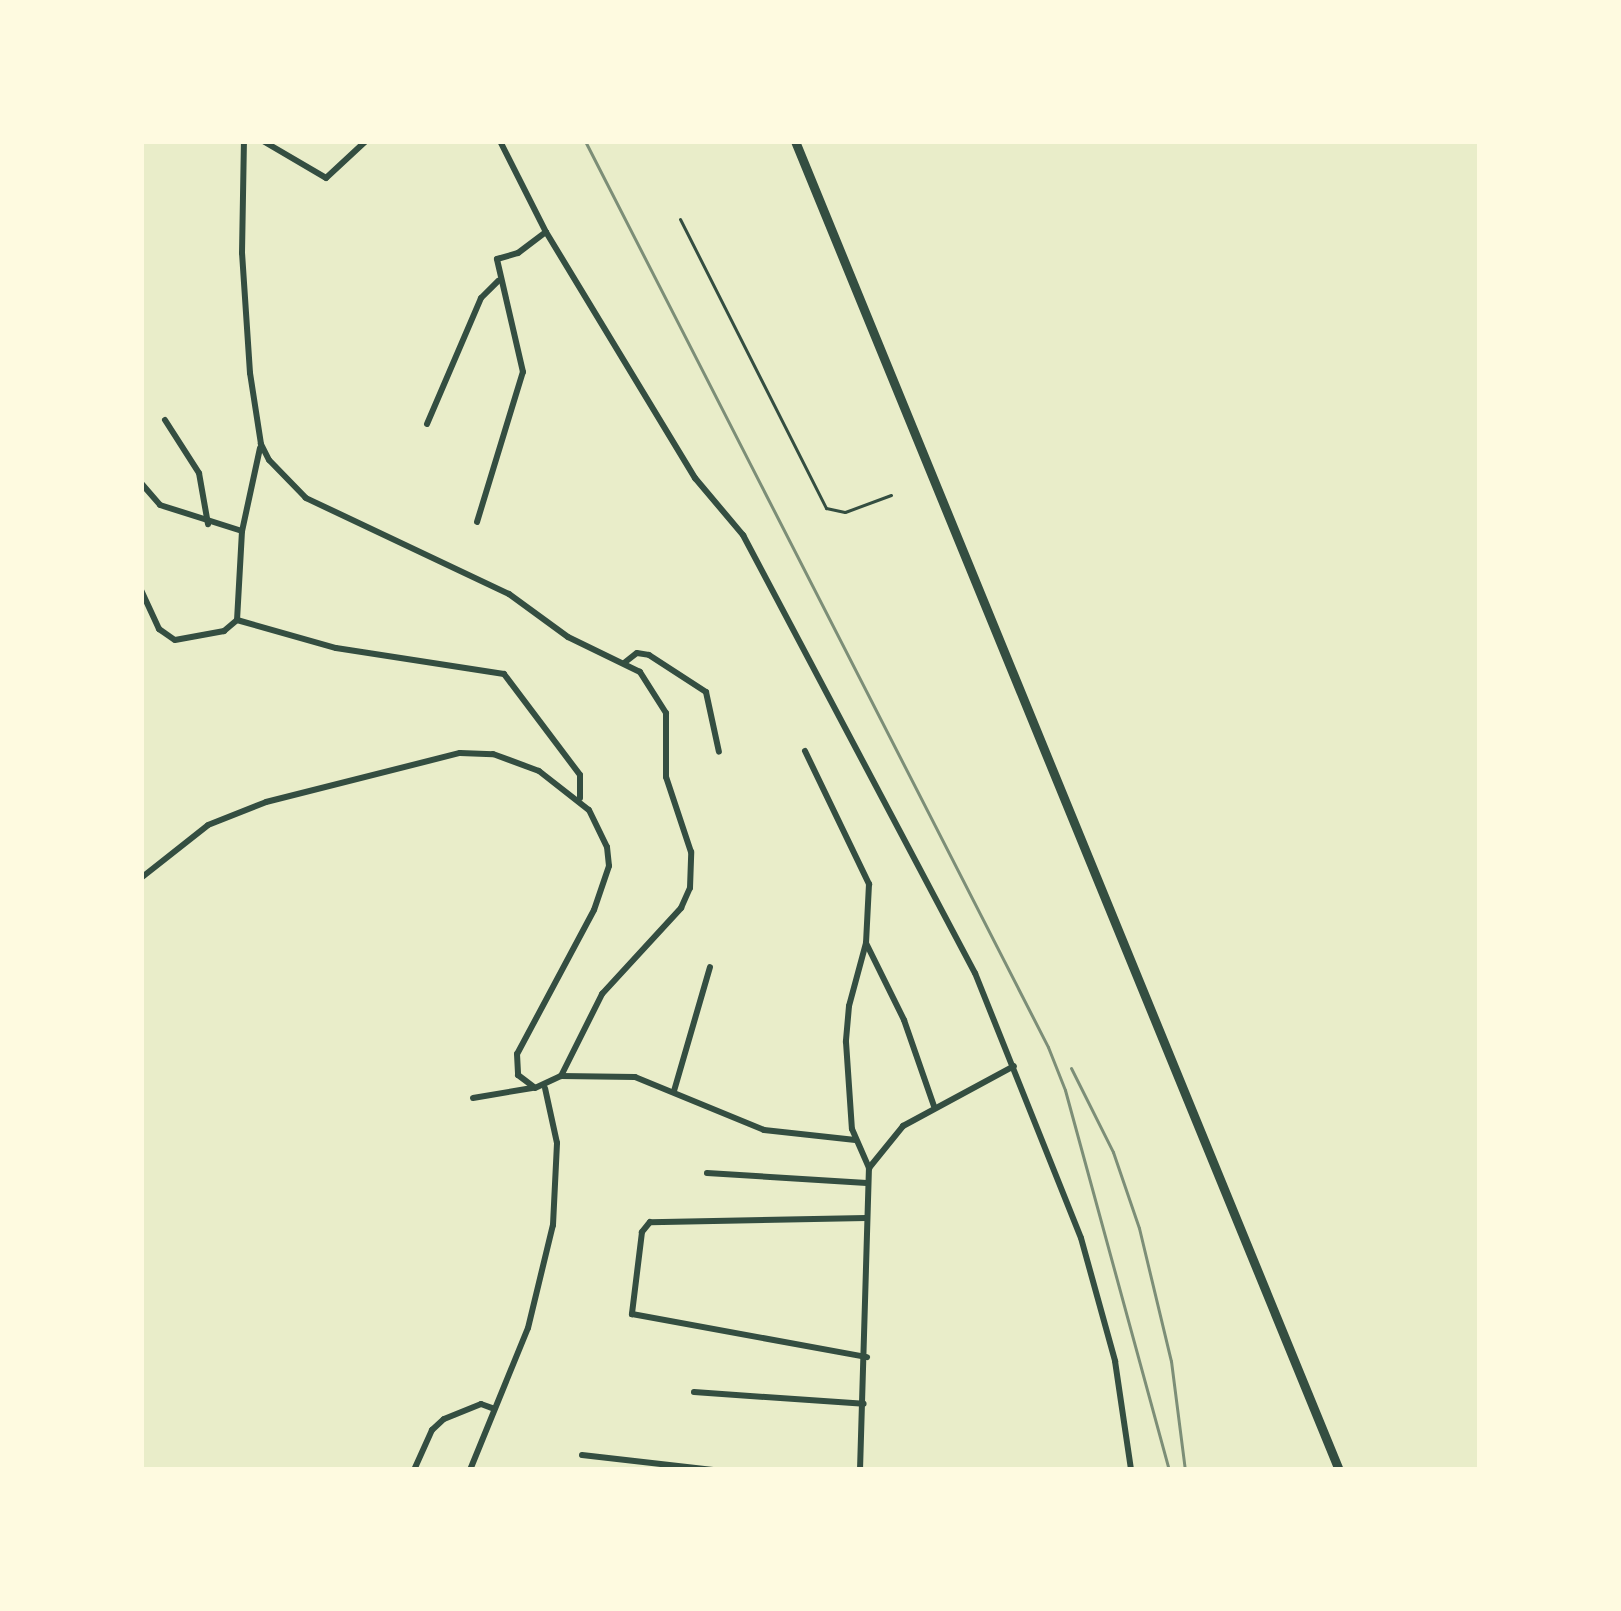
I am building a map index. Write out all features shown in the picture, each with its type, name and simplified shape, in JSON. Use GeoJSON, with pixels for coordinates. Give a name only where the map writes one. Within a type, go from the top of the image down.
{"type":"FeatureCollection","features":[{"type":"Feature","properties":{"kind":"main road"},"geometry":{"type":"LineString","coordinates":[[795,141],[1339,1470]]}},
{"type":"Feature","properties":{"kind":"street"},"geometry":{"type":"LineString","coordinates":[[237,620],[242,531],[261,445],[242,253],[244,141]]}},
{"type":"Feature","properties":{"kind":"street"},"geometry":{"type":"LineString","coordinates":[[263,141],[326,178],[366,141]]}},
{"type":"Feature","properties":{"kind":"street"},"geometry":{"type":"LineString","coordinates":[[500,141],[547,232],[695,478],[743,535],[975,973],[1093,1280],[1124,1400],[1131,1470]]}},
{"type":"Feature","properties":{"kind":"street"},"geometry":{"type":"LineString","coordinates":[[478,522],[523,372],[498,281],[497,259],[518,254],[547,232]]}},
{"type":"Feature","properties":{"kind":"street"},"geometry":{"type":"LineString","coordinates":[[427,424],[481,298],[498,281]]}},
{"type":"Feature","properties":{"kind":"street"},"geometry":{"type":"LineString","coordinates":[[165,420],[200,473],[208,524]]}},
{"type":"Feature","properties":{"kind":"street"},"geometry":{"type":"LineString","coordinates":[[261,445],[280,477],[306,498],[509,594],[568,637],[651,683],[666,713],[666,777],[691,852],[690,888],[681,908],[602,994],[561,1076]]}},
{"type":"Feature","properties":{"kind":"street"},"geometry":{"type":"LineString","coordinates":[[141,483],[160,505],[208,524],[242,531]]}},
{"type":"Feature","properties":{"kind":"street"},"geometry":{"type":"LineString","coordinates":[[141,590],[159,629],[175,640],[202,638],[237,620],[335,648],[504,674],[580,775],[580,798],[607,847],[609,866],[593,910],[517,1054],[518,1075],[540,1087],[557,1143],[554,1226],[528,1328],[470,1470]]}},
{"type":"Feature","properties":{"kind":"street"},"geometry":{"type":"LineString","coordinates":[[623,664],[637,653],[649,655],[706,692],[718,752]]}},
{"type":"Feature","properties":{"kind":"street"},"geometry":{"type":"LineString","coordinates":[[805,751],[869,884],[866,943],[848,1024],[855,1140],[869,1168]]}},
{"type":"Feature","properties":{"kind":"street"},"geometry":{"type":"LineString","coordinates":[[141,878],[187,840],[235,812],[460,752],[515,760],[580,798]]}},
{"type":"Feature","properties":{"kind":"street"},"geometry":{"type":"LineString","coordinates":[[866,943],[873,948],[904,1020],[934,1106]]}},
{"type":"Feature","properties":{"kind":"street"},"geometry":{"type":"LineString","coordinates":[[674,1091],[710,967]]}},
{"type":"Feature","properties":{"kind":"street"},"geometry":{"type":"LineString","coordinates":[[860,1470],[867,1357],[869,1168],[893,1134],[934,1106],[1014,1066]]}},
{"type":"Feature","properties":{"kind":"street"},"geometry":{"type":"LineString","coordinates":[[473,1098],[540,1087],[561,1076],[625,1076],[674,1091],[764,1130],[855,1140]]}},
{"type":"Feature","properties":{"kind":"street"},"geometry":{"type":"LineString","coordinates":[[706,1173],[867,1183]]}},
{"type":"Feature","properties":{"kind":"street"},"geometry":{"type":"LineString","coordinates":[[866,1218],[653,1220],[644,1227],[632,1314],[867,1357]]}},
{"type":"Feature","properties":{"kind":"street"},"geometry":{"type":"LineString","coordinates":[[694,1392],[864,1404]]}},
{"type":"Feature","properties":{"kind":"street"},"geometry":{"type":"LineString","coordinates":[[413,1470],[444,1419],[481,1404],[492,1408]]}},
{"type":"Feature","properties":{"kind":"street"},"geometry":{"type":"LineString","coordinates":[[582,1455],[713,1470]]}},
{"type":"Feature","properties":{"kind":"lane"},"geometry":{"type":"LineString","coordinates":[[680,219],[826,508],[845,512],[892,495]]}},
{"type":"Feature","properties":{"kind":"railway"},"geometry":{"type":"LineString","coordinates":[[585,141],[1048,1047],[1065,1090],[1169,1470]]}},
{"type":"Feature","properties":{"kind":"railway"},"geometry":{"type":"LineString","coordinates":[[1071,1068],[1113,1152],[1139,1228],[1171,1361],[1185,1470]]}}]}
